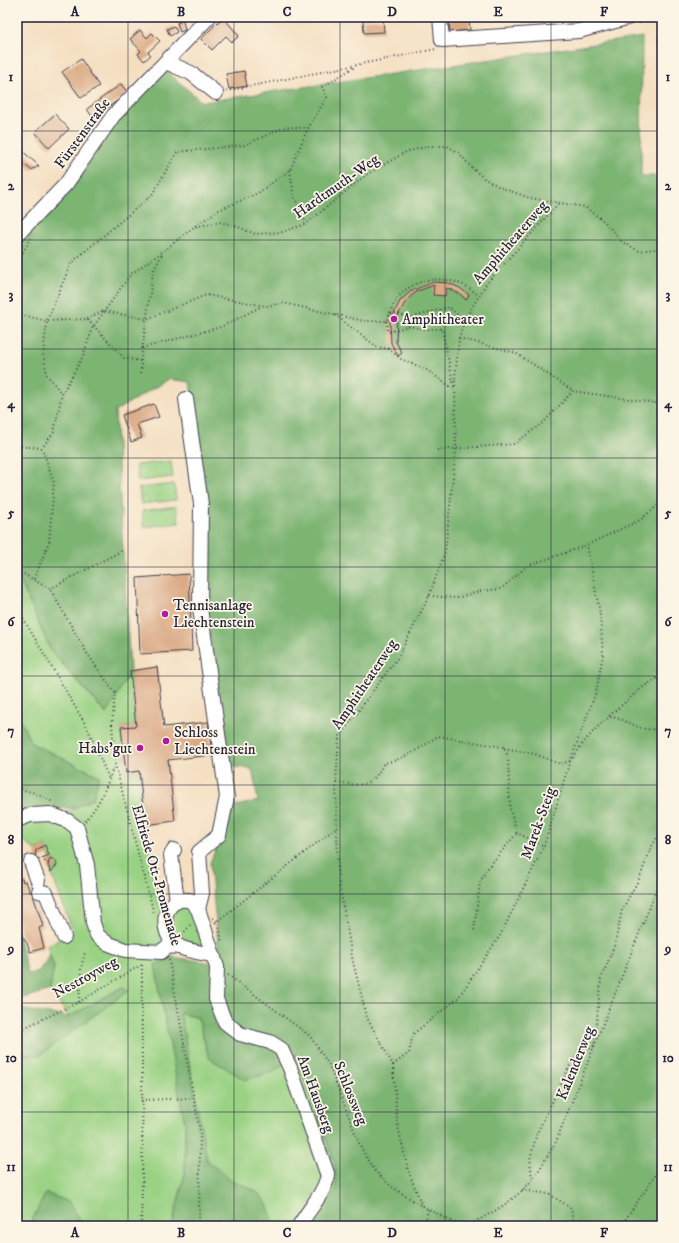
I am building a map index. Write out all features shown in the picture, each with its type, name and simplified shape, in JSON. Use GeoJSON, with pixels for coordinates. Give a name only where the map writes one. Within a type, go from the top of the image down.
{"type":"FeatureCollection","features":[{"type":"Feature","properties":{"kind":"street","name":"Fürstenstraße"},"geometry":{"type":"LineString","coordinates":[[17,235],[66,184],[113,116],[209,17]]}},
{"type":"Feature","properties":{"kind":"street"},"geometry":{"type":"LineString","coordinates":[[440,17],[442,40],[579,31],[630,17]]}},
{"type":"Feature","properties":{"kind":"street"},"geometry":{"type":"LineString","coordinates":[[166,62],[191,73],[216,93]]}},
{"type":"Feature","properties":{"kind":"street"},"geometry":{"type":"LineString","coordinates":[[186,399],[201,504],[200,608],[227,797],[219,835],[199,852],[202,893],[198,909]]}},
{"type":"Feature","properties":{"kind":"street"},"geometry":{"type":"LineString","coordinates":[[17,820],[30,815],[50,814],[68,821],[77,828],[87,865],[93,923],[97,935],[107,943],[125,950],[170,947],[215,961]]}},
{"type":"Feature","properties":{"kind":"street"},"geometry":{"type":"LineString","coordinates":[[174,850],[171,855],[177,901]]}},
{"type":"Feature","properties":{"kind":"street"},"geometry":{"type":"LineString","coordinates":[[37,860],[38,886],[46,893],[64,937]]}},
{"type":"Feature","properties":{"kind":"street"},"geometry":{"type":"LineString","coordinates":[[170,947],[171,940],[164,921],[166,911],[177,901],[190,900],[198,909]]}},
{"type":"Feature","properties":{"kind":"street","name":"Am Hausberg"},"geometry":{"type":"LineString","coordinates":[[198,909],[215,961],[216,1000],[225,1022],[240,1034],[270,1042],[281,1049],[290,1068],[328,1176],[324,1188],[306,1213],[299,1226]]}},
{"type":"Feature","properties":{"kind":"path"},"geometry":{"type":"LineString","coordinates":[[216,93],[443,47]]}},
{"type":"Feature","properties":{"kind":"path"},"geometry":{"type":"LineString","coordinates":[[194,227],[219,210],[258,193],[290,170],[308,128],[328,97],[322,87],[358,65]]}},
{"type":"Feature","properties":{"kind":"path"},"geometry":{"type":"LineString","coordinates":[[62,394],[48,375],[43,354],[47,321],[71,263],[152,195],[177,152],[245,145],[285,127],[308,128]]}},
{"type":"Feature","properties":{"kind":"path","name":"Hardtmuth-Weg"},"geometry":{"type":"LineString","coordinates":[[42,448],[54,432],[62,394],[83,356],[93,327],[131,274],[194,227],[220,222],[236,226],[255,234],[282,232],[306,224],[366,175],[406,152],[429,146],[447,146],[459,153],[472,168],[485,179],[502,188],[530,198],[558,204],[584,207],[605,222],[622,242],[639,251],[662,248]]}},
{"type":"Feature","properties":{"kind":"path"},"geometry":{"type":"LineString","coordinates":[[290,170],[294,198],[306,224]]}},
{"type":"Feature","properties":{"kind":"path","name":"Amphitheaterweg"},"geometry":{"type":"LineString","coordinates":[[422,1206],[408,1170],[397,1122],[393,1065],[367,1018],[353,962],[338,877],[336,782],[339,737],[398,657],[429,596],[445,552],[456,449],[455,390],[459,338],[464,321],[486,284],[558,204]]}},
{"type":"Feature","properties":{"kind":"path"},"geometry":{"type":"LineString","coordinates":[[141,374],[142,348],[153,272],[162,252]]}},
{"type":"Feature","properties":{"kind":"path"},"geometry":{"type":"LineString","coordinates":[[455,390],[442,329],[409,326],[388,332],[387,321],[398,297],[410,287],[422,281],[438,278],[456,282],[466,286],[479,296]]}},
{"type":"Feature","properties":{"kind":"path"},"geometry":{"type":"LineString","coordinates":[[17,314],[47,321],[86,319],[103,311],[147,319],[206,295],[263,305],[283,303],[364,321],[387,321]]}},
{"type":"Feature","properties":{"kind":"path"},"geometry":{"type":"LineString","coordinates":[[142,348],[221,327],[263,305]]}},
{"type":"Feature","properties":{"kind":"path"},"geometry":{"type":"LineString","coordinates":[[390,313],[401,314],[406,319],[449,307],[464,321]]}},
{"type":"Feature","properties":{"kind":"path"},"geometry":{"type":"LineString","coordinates":[[334,314],[377,347],[389,350],[401,359],[427,370],[455,390]]}},
{"type":"Feature","properties":{"kind":"path"},"geometry":{"type":"LineString","coordinates":[[86,319],[124,358],[141,361]]}},
{"type":"Feature","properties":{"kind":"path"},"geometry":{"type":"LineString","coordinates":[[459,338],[516,353],[573,391],[662,404]]}},
{"type":"Feature","properties":{"kind":"path"},"geometry":{"type":"LineString","coordinates":[[437,450],[514,444],[543,423],[573,391]]}},
{"type":"Feature","properties":{"kind":"path"},"geometry":{"type":"LineString","coordinates":[[17,446],[42,448],[54,483],[49,542],[34,579]]}},
{"type":"Feature","properties":{"kind":"path"},"geometry":{"type":"LineString","coordinates":[[429,596],[457,598],[481,591],[502,589],[527,566],[587,545],[640,520],[662,502]]}},
{"type":"Feature","properties":{"kind":"path","name":"Marek-Steig"},"geometry":{"type":"LineString","coordinates":[[393,1065],[409,1053],[413,1034],[458,998],[502,934],[544,846],[570,761],[596,692],[603,655],[600,614],[587,545]]}},
{"type":"Feature","properties":{"kind":"path"},"geometry":{"type":"LineString","coordinates":[[50,590],[123,550]]}},
{"type":"Feature","properties":{"kind":"path"},"geometry":{"type":"LineString","coordinates":[[17,565],[20,572],[17,574]]}},
{"type":"Feature","properties":{"kind":"path","name":"Elfriede Ott-Promenade"},"geometry":{"type":"LineString","coordinates":[[20,572],[34,579],[50,590],[88,655],[115,693],[112,724],[115,764],[156,919]]}},
{"type":"Feature","properties":{"kind":"path"},"geometry":{"type":"LineString","coordinates":[[17,608],[87,727],[109,779]]}},
{"type":"Feature","properties":{"kind":"path"},"geometry":{"type":"LineString","coordinates":[[336,782],[365,785],[375,779],[384,763],[401,760],[413,754],[438,736],[535,754],[560,764],[570,761],[583,742],[609,717],[642,687],[662,675]]}},
{"type":"Feature","properties":{"kind":"path"},"geometry":{"type":"LineString","coordinates":[[609,717],[618,717],[646,730],[652,729],[662,736]]}},
{"type":"Feature","properties":{"kind":"path"},"geometry":{"type":"LineString","coordinates":[[503,748],[508,756],[510,809],[517,833],[544,846]]}},
{"type":"Feature","properties":{"kind":"path"},"geometry":{"type":"LineString","coordinates":[[77,828],[96,808],[115,764]]}},
{"type":"Feature","properties":{"kind":"path"},"geometry":{"type":"LineString","coordinates":[[17,788],[36,793],[54,803]]}},
{"type":"Feature","properties":{"kind":"path"},"geometry":{"type":"LineString","coordinates":[[204,929],[218,922],[337,827]]}},
{"type":"Feature","properties":{"kind":"path"},"geometry":{"type":"LineString","coordinates":[[532,1179],[530,1158],[536,1133],[574,1057],[594,1046],[601,979],[615,944],[622,910],[640,877],[651,848],[662,829]]}},
{"type":"Feature","properties":{"kind":"path"},"geometry":{"type":"LineString","coordinates":[[474,930],[480,883],[486,870],[517,833]]}},
{"type":"Feature","properties":{"kind":"path"},"geometry":{"type":"LineString","coordinates":[[17,854],[19,842]]}},
{"type":"Feature","properties":{"kind":"path"},"geometry":{"type":"LineString","coordinates":[[37,860],[49,863]]}},
{"type":"Feature","properties":{"kind":"path","name":"Kalenderweg"},"geometry":{"type":"LineString","coordinates":[[467,1226],[492,1213],[522,1190],[532,1179],[555,1144],[662,876]]}},
{"type":"Feature","properties":{"kind":"path","name":"Nestroyweg"},"geometry":{"type":"LineString","coordinates":[[17,1031],[79,1002],[142,965],[170,947],[191,924],[196,922],[204,929]]}},
{"type":"Feature","properties":{"kind":"path","name":"Elfriede Ott-Promenade"},"geometry":{"type":"LineString","coordinates":[[170,947],[200,1132],[199,1226]]}},
{"type":"Feature","properties":{"kind":"path"},"geometry":{"type":"LineString","coordinates":[[79,1002],[81,968],[85,952]]}},
{"type":"Feature","properties":{"kind":"path","name":"Schlossweg"},"geometry":{"type":"LineString","coordinates":[[215,961],[310,1036],[329,1065],[360,1146],[375,1171],[392,1187],[422,1206],[461,1226]]}},
{"type":"Feature","properties":{"kind":"path"},"geometry":{"type":"LineString","coordinates":[[141,1226],[143,1174],[141,1100],[142,965]]}},
{"type":"Feature","properties":{"kind":"path"},"geometry":{"type":"LineString","coordinates":[[141,1100],[194,1098]]}},
{"type":"Feature","properties":{"kind":"path"},"geometry":{"type":"LineString","coordinates":[[621,1226],[657,1172],[662,1168]]}},
{"type":"Feature","properties":{"kind":"path"},"geometry":{"type":"LineString","coordinates":[[522,1190],[549,1194],[571,1208],[574,1226]]}},
{"type":"Feature","properties":{"kind":"path"},"geometry":{"type":"LineString","coordinates":[[425,1226],[428,1209]]}},
{"type":"Feature","properties":{"kind":"green space"},"geometry":{"type":"Polygon","coordinates":[[[642,37],[641,176],[662,176],[662,1226],[309,1226],[313,1216],[336,1190],[335,1164],[296,1054],[273,1072],[245,1080],[209,1058],[198,1018],[180,1013],[207,1160],[229,1179],[256,1191],[266,1202],[275,1226],[172,1226],[185,1173],[185,1124],[155,965],[172,957],[220,964],[210,863],[232,807],[258,801],[252,769],[228,766],[206,607],[205,502],[190,382],[169,379],[115,411],[130,671],[107,714],[51,651],[20,581],[17,573],[17,240],[115,120],[164,69],[202,102],[642,37]]]}},
{"type":"Feature","properties":{"kind":"green space"},"geometry":{"type":"Polygon","coordinates":[[[171,461],[173,477],[138,481],[136,465],[171,461]]]}},
{"type":"Feature","properties":{"kind":"green space"},"geometry":{"type":"Polygon","coordinates":[[[174,484],[176,500],[141,504],[139,488],[174,484]]]}},
{"type":"Feature","properties":{"kind":"green space"},"geometry":{"type":"Polygon","coordinates":[[[176,506],[179,523],[144,527],[142,511],[176,506]]]}},
{"type":"Feature","properties":{"kind":"green space"},"geometry":{"type":"Polygon","coordinates":[[[17,573],[51,651],[106,714],[130,671],[136,726],[121,727],[126,773],[139,771],[145,825],[172,957],[155,965],[185,1124],[185,1173],[172,1226],[84,1226],[69,1202],[46,1193],[29,1226],[17,1226],[17,1057],[18,1055],[40,1055],[123,987],[69,1017],[50,990],[54,967],[47,946],[73,932],[51,872],[56,868],[56,861],[50,858],[45,845],[36,850],[23,840],[19,823],[35,817],[54,820],[93,798],[99,776],[31,743],[17,713],[17,573]]]}},
{"type":"Feature","properties":{"kind":"green space"},"geometry":{"type":"Polygon","coordinates":[[[17,713],[31,743],[99,776],[93,798],[75,808],[25,811],[17,816],[17,713]]]}},
{"type":"Feature","properties":{"kind":"green space"},"geometry":{"type":"Polygon","coordinates":[[[185,905],[191,909],[205,949],[183,944],[169,931],[173,906],[185,905]]]}},
{"type":"Feature","properties":{"kind":"green space"},"geometry":{"type":"Polygon","coordinates":[[[17,931],[28,974],[38,972],[50,955],[54,967],[50,990],[23,998],[17,997],[17,931]]]}},
{"type":"Feature","properties":{"kind":"green space"},"geometry":{"type":"Polygon","coordinates":[[[123,987],[129,990],[40,1055],[18,1055],[17,1057],[17,1009],[69,1017],[123,987]]]}},
{"type":"Feature","properties":{"kind":"green space"},"geometry":{"type":"Polygon","coordinates":[[[180,1013],[198,1018],[209,1058],[273,1072],[295,1053],[335,1164],[336,1190],[313,1216],[309,1226],[275,1226],[266,1202],[256,1191],[229,1179],[207,1160],[180,1013]]]}},
{"type":"Feature","properties":{"kind":"green space"},"geometry":{"type":"Polygon","coordinates":[[[46,1193],[69,1202],[84,1226],[29,1226],[46,1193]]]}},
{"type":"Feature","properties":{"kind":"building"},"geometry":{"type":"Polygon","coordinates":[[[223,17],[239,36],[232,42],[226,36],[212,50],[201,39],[223,17]]]}},
{"type":"Feature","properties":{"kind":"building"},"geometry":{"type":"Polygon","coordinates":[[[449,17],[469,17],[470,30],[450,32],[449,17]]]}},
{"type":"Feature","properties":{"kind":"building"},"geometry":{"type":"Polygon","coordinates":[[[522,17],[533,17],[533,23],[522,23],[522,17]]]}},
{"type":"Feature","properties":{"kind":"building"},"geometry":{"type":"Polygon","coordinates":[[[383,19],[384,32],[364,33],[363,20],[383,19]]]}},
{"type":"Feature","properties":{"kind":"building"},"geometry":{"type":"Polygon","coordinates":[[[183,21],[185,30],[180,32],[177,23],[183,21]]]}},
{"type":"Feature","properties":{"kind":"building"},"geometry":{"type":"Polygon","coordinates":[[[174,26],[177,32],[170,36],[167,29],[174,26]]]}},
{"type":"Feature","properties":{"kind":"building"},"geometry":{"type":"Polygon","coordinates":[[[140,30],[147,38],[152,33],[160,41],[148,52],[151,55],[144,61],[138,54],[141,51],[130,39],[140,30]]]}},
{"type":"Feature","properties":{"kind":"building"},"geometry":{"type":"Polygon","coordinates":[[[658,38],[662,38],[662,60],[661,60],[658,38]]]}},
{"type":"Feature","properties":{"kind":"building"},"geometry":{"type":"Polygon","coordinates":[[[81,59],[99,86],[81,98],[62,72],[81,59]]]}},
{"type":"Feature","properties":{"kind":"building"},"geometry":{"type":"Polygon","coordinates":[[[244,71],[247,86],[229,89],[226,74],[244,71]]]}},
{"type":"Feature","properties":{"kind":"building"},"geometry":{"type":"Polygon","coordinates":[[[121,84],[128,93],[93,118],[87,109],[121,84]]]}},
{"type":"Feature","properties":{"kind":"building"},"geometry":{"type":"Polygon","coordinates":[[[55,114],[69,129],[49,148],[35,132],[55,114]]]}},
{"type":"Feature","properties":{"kind":"building"},"geometry":{"type":"Polygon","coordinates":[[[17,146],[39,166],[31,170],[21,162],[17,165],[17,146]]]}},
{"type":"Feature","properties":{"kind":"building","name":"Amphitheater"},"geometry":{"type":"Polygon","coordinates":[[[434,282],[448,283],[460,288],[469,295],[466,300],[460,294],[447,288],[445,296],[433,295],[434,285],[418,291],[411,296],[397,317],[396,342],[402,353],[398,356],[391,343],[390,321],[400,301],[411,291],[434,282]]]}},
{"type":"Feature","properties":{"kind":"building"},"geometry":{"type":"Polygon","coordinates":[[[154,404],[159,417],[137,424],[142,438],[131,442],[122,415],[154,404]]]}},
{"type":"Feature","properties":{"kind":"building","name":"Tennisanlage Liechtenstein"},"geometry":{"type":"Polygon","coordinates":[[[189,574],[192,651],[140,654],[137,578],[189,574]]]}},
{"type":"Feature","properties":{"kind":"building","name":"Schloss Liechtenstein"},"geometry":{"type":"Polygon","coordinates":[[[157,667],[164,727],[208,722],[212,755],[168,760],[175,821],[145,825],[139,771],[126,773],[121,727],[136,726],[130,671],[157,667]]]}},
{"type":"Feature","properties":{"kind":"building"},"geometry":{"type":"Polygon","coordinates":[[[45,845],[49,855],[35,861],[36,850],[45,845]]]}},
{"type":"Feature","properties":{"kind":"building"},"geometry":{"type":"Polygon","coordinates":[[[50,858],[56,861],[57,865],[51,872],[48,866],[50,858]]]}},
{"type":"Feature","properties":{"kind":"building"},"geometry":{"type":"Polygon","coordinates":[[[17,879],[22,879],[23,882],[26,881],[30,892],[32,892],[43,926],[39,928],[44,948],[30,952],[27,943],[22,937],[17,916],[17,879]]]}},
{"type":"Feature","properties":{"kind":"place","name":"Amphitheater"},"geometry":{"type":"Point","coordinates":[394,319]}},
{"type":"Feature","properties":{"kind":"place","name":"Tennisanlage Liechtenstein"},"geometry":{"type":"Point","coordinates":[165,614]}},
{"type":"Feature","properties":{"kind":"place","name":"Schloss Liechtenstein"},"geometry":{"type":"Point","coordinates":[166,741]}},
{"type":"Feature","properties":{"kind":"place","name":"Habs'gut"},"geometry":{"type":"Point","coordinates":[140,748]}}]}
